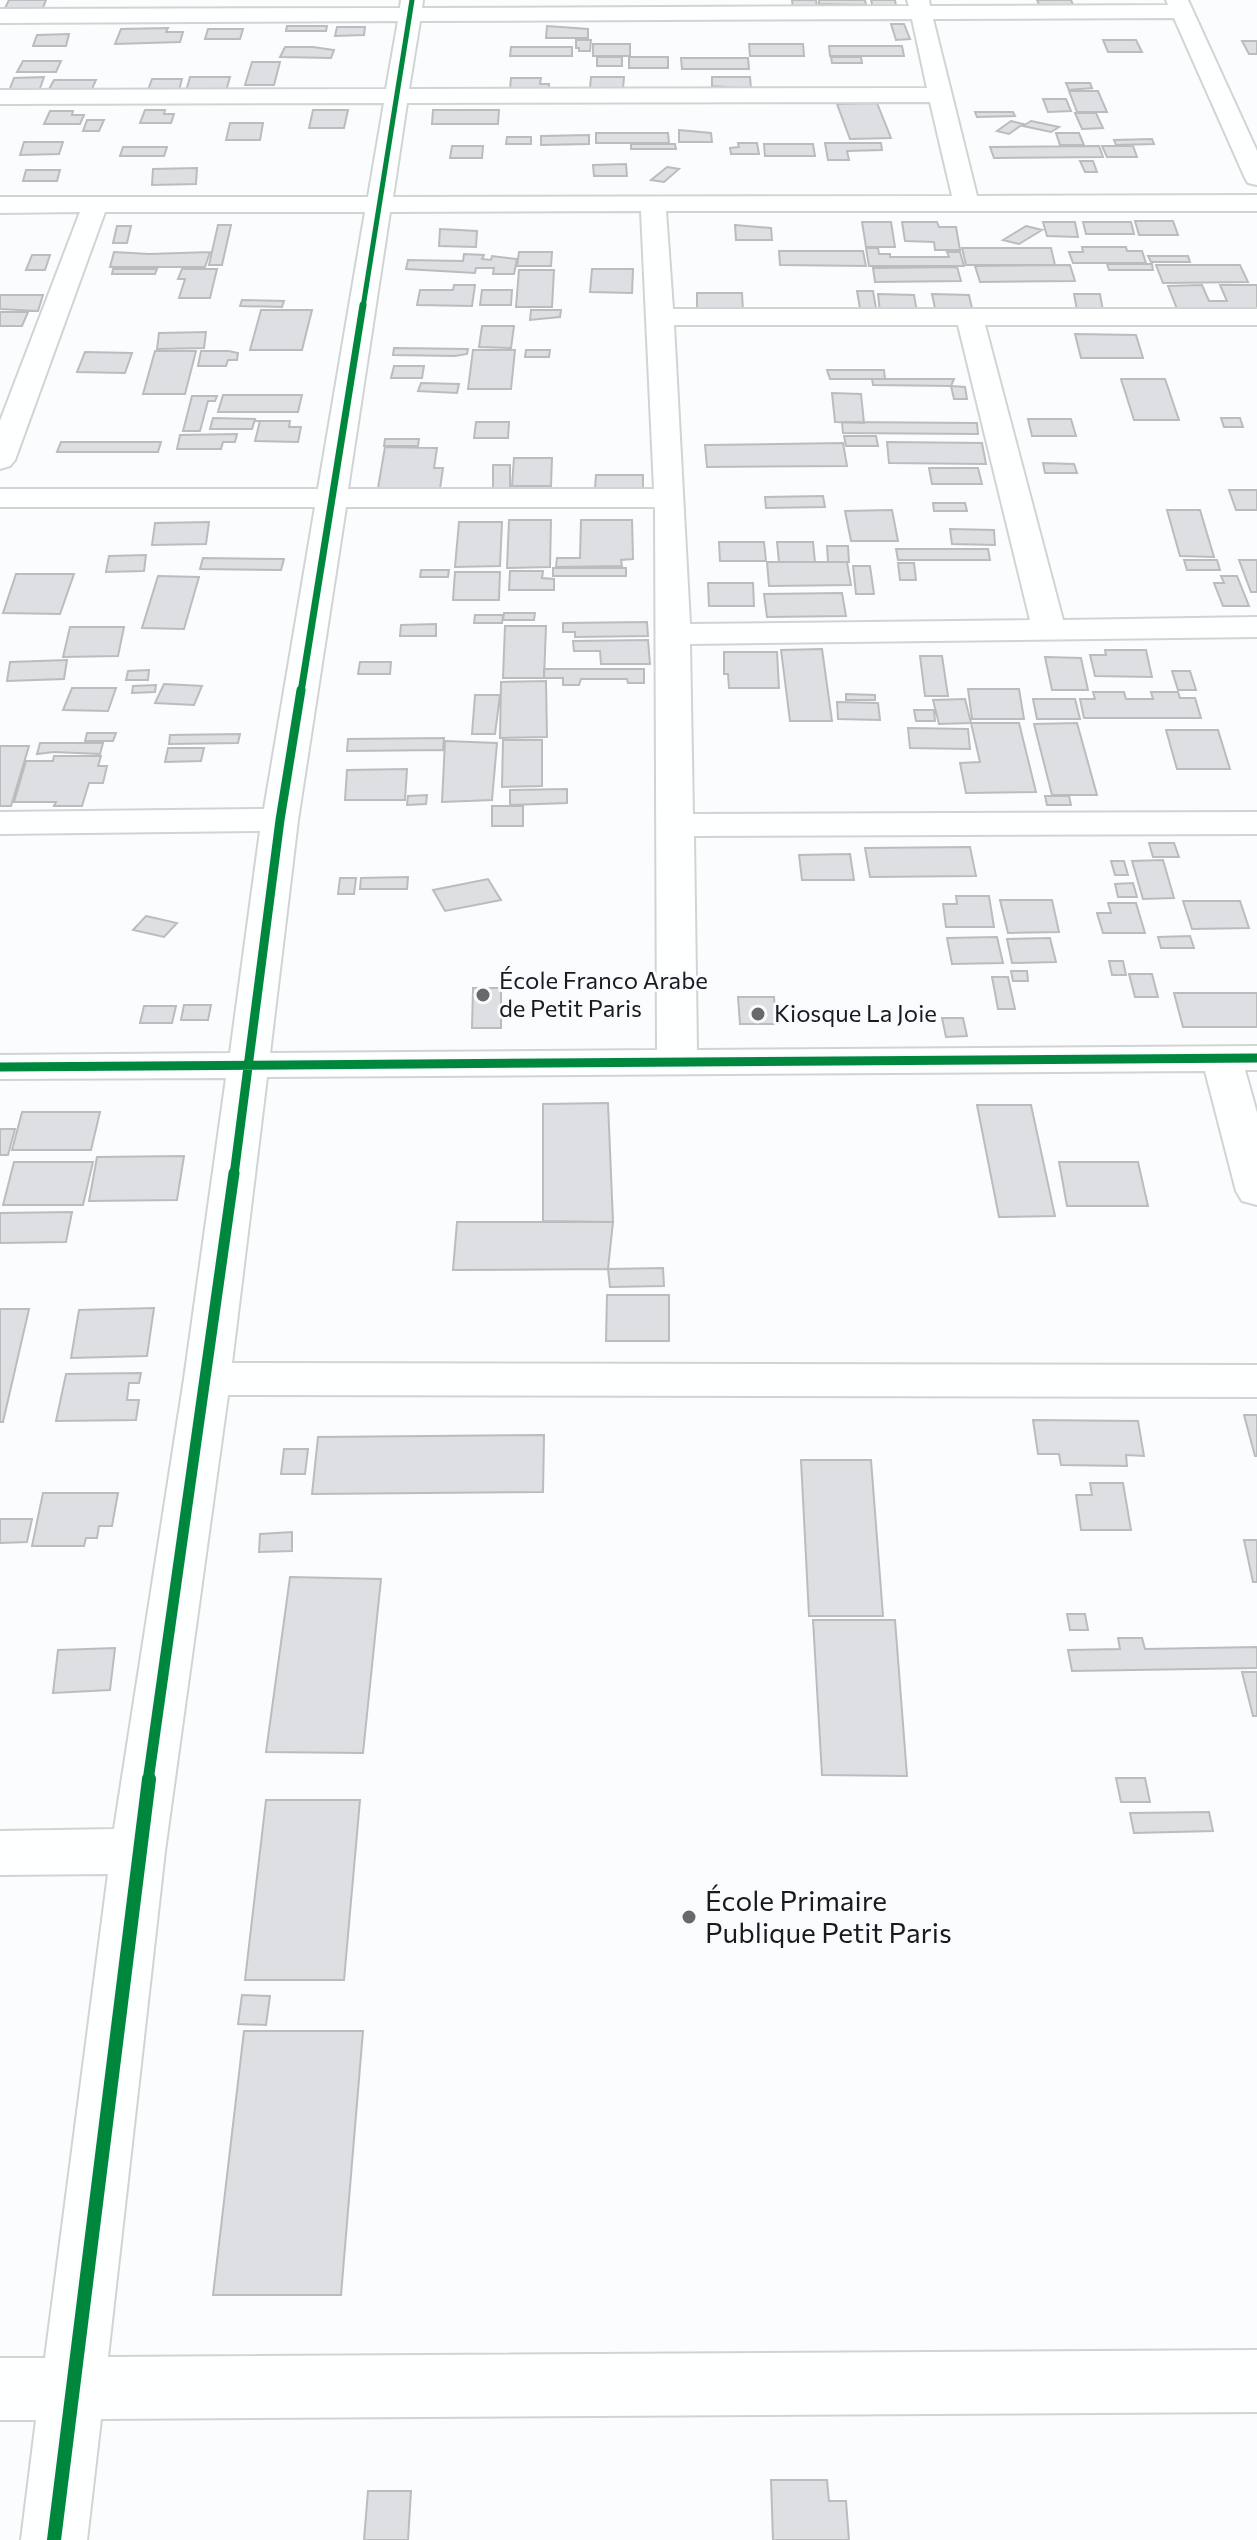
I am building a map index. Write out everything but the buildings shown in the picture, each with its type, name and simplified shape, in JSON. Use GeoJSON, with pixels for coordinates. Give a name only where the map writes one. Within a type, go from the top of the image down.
{"type":"FeatureCollection","features":[{"type":"Feature","properties":{"kind":"street"},"geometry":{"type":"LineString","coordinates":[[54,2540],[138,1851],[207,1379],[280,820],[411,6]]}},
{"type":"Feature","properties":{"kind":"street"},"geometry":{"type":"LineString","coordinates":[[0,16],[171,7],[1180,6],[1257,178]]}},
{"type":"Feature","properties":{"kind":"street"},"geometry":{"type":"LineString","coordinates":[[920,7],[966,204]]}},
{"type":"Feature","properties":{"kind":"street"},"geometry":{"type":"LineString","coordinates":[[0,97],[939,95]]}},
{"type":"Feature","properties":{"kind":"street"},"geometry":{"type":"LineString","coordinates":[[0,205],[1257,203]]}},
{"type":"Feature","properties":{"kind":"street"},"geometry":{"type":"LineString","coordinates":[[653,204],[670,498],[674,634],[677,1060]]}},
{"type":"Feature","properties":{"kind":"street"},"geometry":{"type":"LineString","coordinates":[[0,460],[95,205]]}},
{"type":"Feature","properties":{"kind":"street"},"geometry":{"type":"LineString","coordinates":[[658,317],[1257,317]]}},
{"type":"Feature","properties":{"kind":"street"},"geometry":{"type":"LineString","coordinates":[[970,319],[1049,629]]}},
{"type":"Feature","properties":{"kind":"street"},"geometry":{"type":"LineString","coordinates":[[0,498],[670,498]]}},
{"type":"Feature","properties":{"kind":"street"},"geometry":{"type":"LineString","coordinates":[[674,634],[1257,627]]}},
{"type":"Feature","properties":{"kind":"street"},"geometry":{"type":"LineString","coordinates":[[0,823],[280,820]]}},
{"type":"Feature","properties":{"kind":"street"},"geometry":{"type":"LineString","coordinates":[[674,825],[1257,823]]}},
{"type":"Feature","properties":{"kind":"street"},"geometry":{"type":"LineString","coordinates":[[0,1067],[1240,1058],[1257,1191]]}},
{"type":"Feature","properties":{"kind":"street"},"geometry":{"type":"LineString","coordinates":[[207,1379],[1257,1381]]}},
{"type":"Feature","properties":{"kind":"street"},"geometry":{"type":"LineString","coordinates":[[0,1853],[138,1851]]}},
{"type":"Feature","properties":{"kind":"street"},"geometry":{"type":"LineString","coordinates":[[0,2389],[1257,2381]]}},
{"type":"Feature","properties":{"kind":"cycle path"},"geometry":{"type":"LineString","coordinates":[[54,2540],[138,1851],[207,1379],[280,820],[412,0]]}},
{"type":"Feature","properties":{"kind":"cycle path"},"geometry":{"type":"LineString","coordinates":[[0,1067],[1257,1058]]}},
{"type":"Feature","properties":{"kind":"place","name":"École Franco Arabe de Petit Paris"},"geometry":{"type":"Point","coordinates":[483,995]}},
{"type":"Feature","properties":{"kind":"place","name":"Kiosque La Joie"},"geometry":{"type":"Point","coordinates":[758,1014]}},
{"type":"Feature","properties":{"kind":"place","name":"École Primaire Publique Petit Paris"},"geometry":{"type":"Point","coordinates":[689,1917]}}]}
